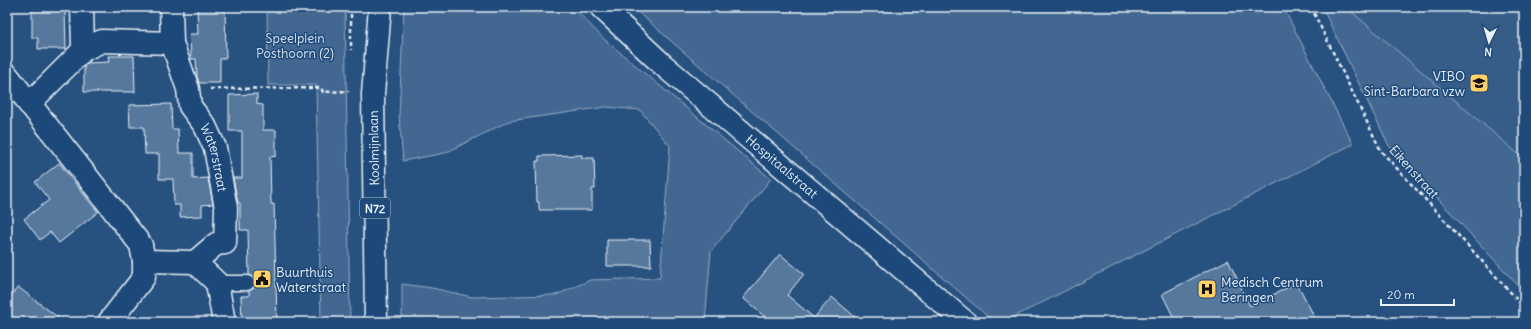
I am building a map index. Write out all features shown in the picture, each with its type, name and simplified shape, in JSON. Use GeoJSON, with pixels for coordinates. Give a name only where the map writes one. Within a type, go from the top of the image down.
{"type":"FeatureCollection","features":[{"type":"Feature","properties":{"kind":"street"},"geometry":{"type":"LineString","coordinates":[[82,7],[84,50]]}},
{"type":"Feature","properties":{"kind":"street","name":"Waterstraat"},"geometry":{"type":"LineString","coordinates":[[171,7],[172,43],[188,89],[190,106],[205,126],[215,148],[226,208],[225,243],[216,244],[195,262]]}},
{"type":"Feature","properties":{"kind":"street","name":"Koolmijnlaan"},"geometry":{"type":"LineString","coordinates":[[364,7],[373,94],[376,322]]}},
{"type":"Feature","properties":{"kind":"street","name":"Koolmijnlaan"},"geometry":{"type":"LineString","coordinates":[[373,94],[380,7]]}},
{"type":"Feature","properties":{"kind":"street","name":"Hospitaalstraat"},"geometry":{"type":"LineString","coordinates":[[601,7],[663,65],[965,322]]}},
{"type":"Feature","properties":{"kind":"street"},"geometry":{"type":"LineString","coordinates":[[29,104],[84,50],[102,41],[172,43]]}},
{"type":"Feature","properties":{"kind":"street"},"geometry":{"type":"LineString","coordinates":[[7,75],[141,245],[144,261],[144,277],[109,322]]}},
{"type":"Feature","properties":{"kind":"street"},"geometry":{"type":"LineString","coordinates":[[144,261],[195,262],[217,283],[224,322]]}},
{"type":"Feature","properties":{"kind":"lane"},"geometry":{"type":"LineString","coordinates":[[217,283],[247,283]]}},
{"type":"Feature","properties":{"kind":"path","name":"Eikenstraat"},"geometry":{"type":"LineString","coordinates":[[1311,7],[1381,151],[1524,307]]}},
{"type":"Feature","properties":{"kind":"path"},"geometry":{"type":"LineString","coordinates":[[188,89],[321,88],[323,92],[352,91]]}},
{"type":"Feature","properties":{"kind":"shaded area","name":"VIBO Sint-Barbara vzw"},"geometry":{"type":"Polygon","coordinates":[[[1346,7],[1524,7],[1524,159],[1346,7]]]}},
{"type":"Feature","properties":{"kind":"green space","name":"Speelplein Posthoorn (2)"},"geometry":{"type":"Polygon","coordinates":[[[267,7],[345,7],[350,322],[321,322],[316,85],[268,85],[267,7]]]}},
{"type":"Feature","properties":{"kind":"green space"},"geometry":{"type":"Polygon","coordinates":[[[404,7],[573,7],[604,39],[771,179],[711,251],[705,322],[402,322],[402,284],[432,288],[472,297],[556,295],[590,280],[660,278],[670,146],[640,110],[606,107],[509,121],[445,153],[403,161],[399,115],[404,7]]]}},
{"type":"Feature","properties":{"kind":"green space"},"geometry":{"type":"Polygon","coordinates":[[[632,7],[1283,7],[1353,144],[1004,322],[994,322],[632,7]]]}},
{"type":"Feature","properties":{"kind":"green space"},"geometry":{"type":"Polygon","coordinates":[[[1322,7],[1346,7],[1524,159],[1524,292],[1389,146],[1322,7]]]}},
{"type":"Feature","properties":{"kind":"building"},"geometry":{"type":"Polygon","coordinates":[[[32,7],[58,7],[58,11],[65,11],[66,49],[38,49],[38,38],[32,38],[32,7]]]}},
{"type":"Feature","properties":{"kind":"building"},"geometry":{"type":"Polygon","coordinates":[[[197,7],[225,7],[226,58],[220,59],[220,83],[199,83],[196,59],[191,59],[190,34],[198,34],[197,7]]]}},
{"type":"Feature","properties":{"kind":"building"},"geometry":{"type":"Polygon","coordinates":[[[108,56],[134,56],[135,92],[84,92],[84,67],[87,63],[109,62],[108,56]]]}},
{"type":"Feature","properties":{"kind":"building"},"geometry":{"type":"Polygon","coordinates":[[[257,94],[257,104],[263,105],[263,130],[276,130],[276,156],[270,157],[271,204],[274,204],[277,322],[242,322],[241,296],[249,296],[249,291],[254,288],[255,283],[254,278],[249,275],[248,230],[240,230],[240,203],[238,203],[233,178],[242,178],[242,131],[229,131],[229,95],[257,94]]]}},
{"type":"Feature","properties":{"kind":"building"},"geometry":{"type":"Polygon","coordinates":[[[171,104],[172,129],[178,129],[179,153],[193,153],[193,179],[208,178],[213,204],[202,205],[202,216],[180,217],[180,205],[174,205],[173,179],[159,179],[159,154],[145,154],[144,127],[130,127],[129,105],[171,104]]]}},
{"type":"Feature","properties":{"kind":"building"},"geometry":{"type":"Polygon","coordinates":[[[582,155],[582,158],[594,158],[595,189],[592,189],[592,210],[539,210],[539,202],[537,202],[536,161],[539,161],[539,156],[582,155]]]}},
{"type":"Feature","properties":{"kind":"building"},"geometry":{"type":"Polygon","coordinates":[[[59,163],[98,212],[59,243],[50,232],[40,240],[24,219],[49,200],[35,182],[59,163]]]}},
{"type":"Feature","properties":{"kind":"building"},"geometry":{"type":"Polygon","coordinates":[[[607,240],[650,240],[651,266],[607,266],[607,240]]]}},
{"type":"Feature","properties":{"kind":"building"},"geometry":{"type":"Polygon","coordinates":[[[780,254],[804,274],[787,295],[814,318],[832,297],[861,322],[771,322],[743,298],[780,254]]]}},
{"type":"Feature","properties":{"kind":"building","name":"Medisch Centrum Beringen"},"geometry":{"type":"Polygon","coordinates":[[[1228,260],[1250,306],[1297,283],[1317,322],[1176,322],[1162,294],[1228,260]]]}},
{"type":"Feature","properties":{"kind":"building"},"geometry":{"type":"Polygon","coordinates":[[[18,287],[64,322],[7,322],[7,301],[18,287]]]}},
{"type":"Feature","properties":{"kind":"place","name":"VIBO Sint-Barbara vzw"},"geometry":{"type":"Point","coordinates":[1479,83]}},
{"type":"Feature","properties":{"kind":"place","name":"Buurthuis Waterstraat"},"geometry":{"type":"Point","coordinates":[262,279]}},
{"type":"Feature","properties":{"kind":"place","name":"Medisch Centrum Beringen"},"geometry":{"type":"Point","coordinates":[1207,289]}}]}
